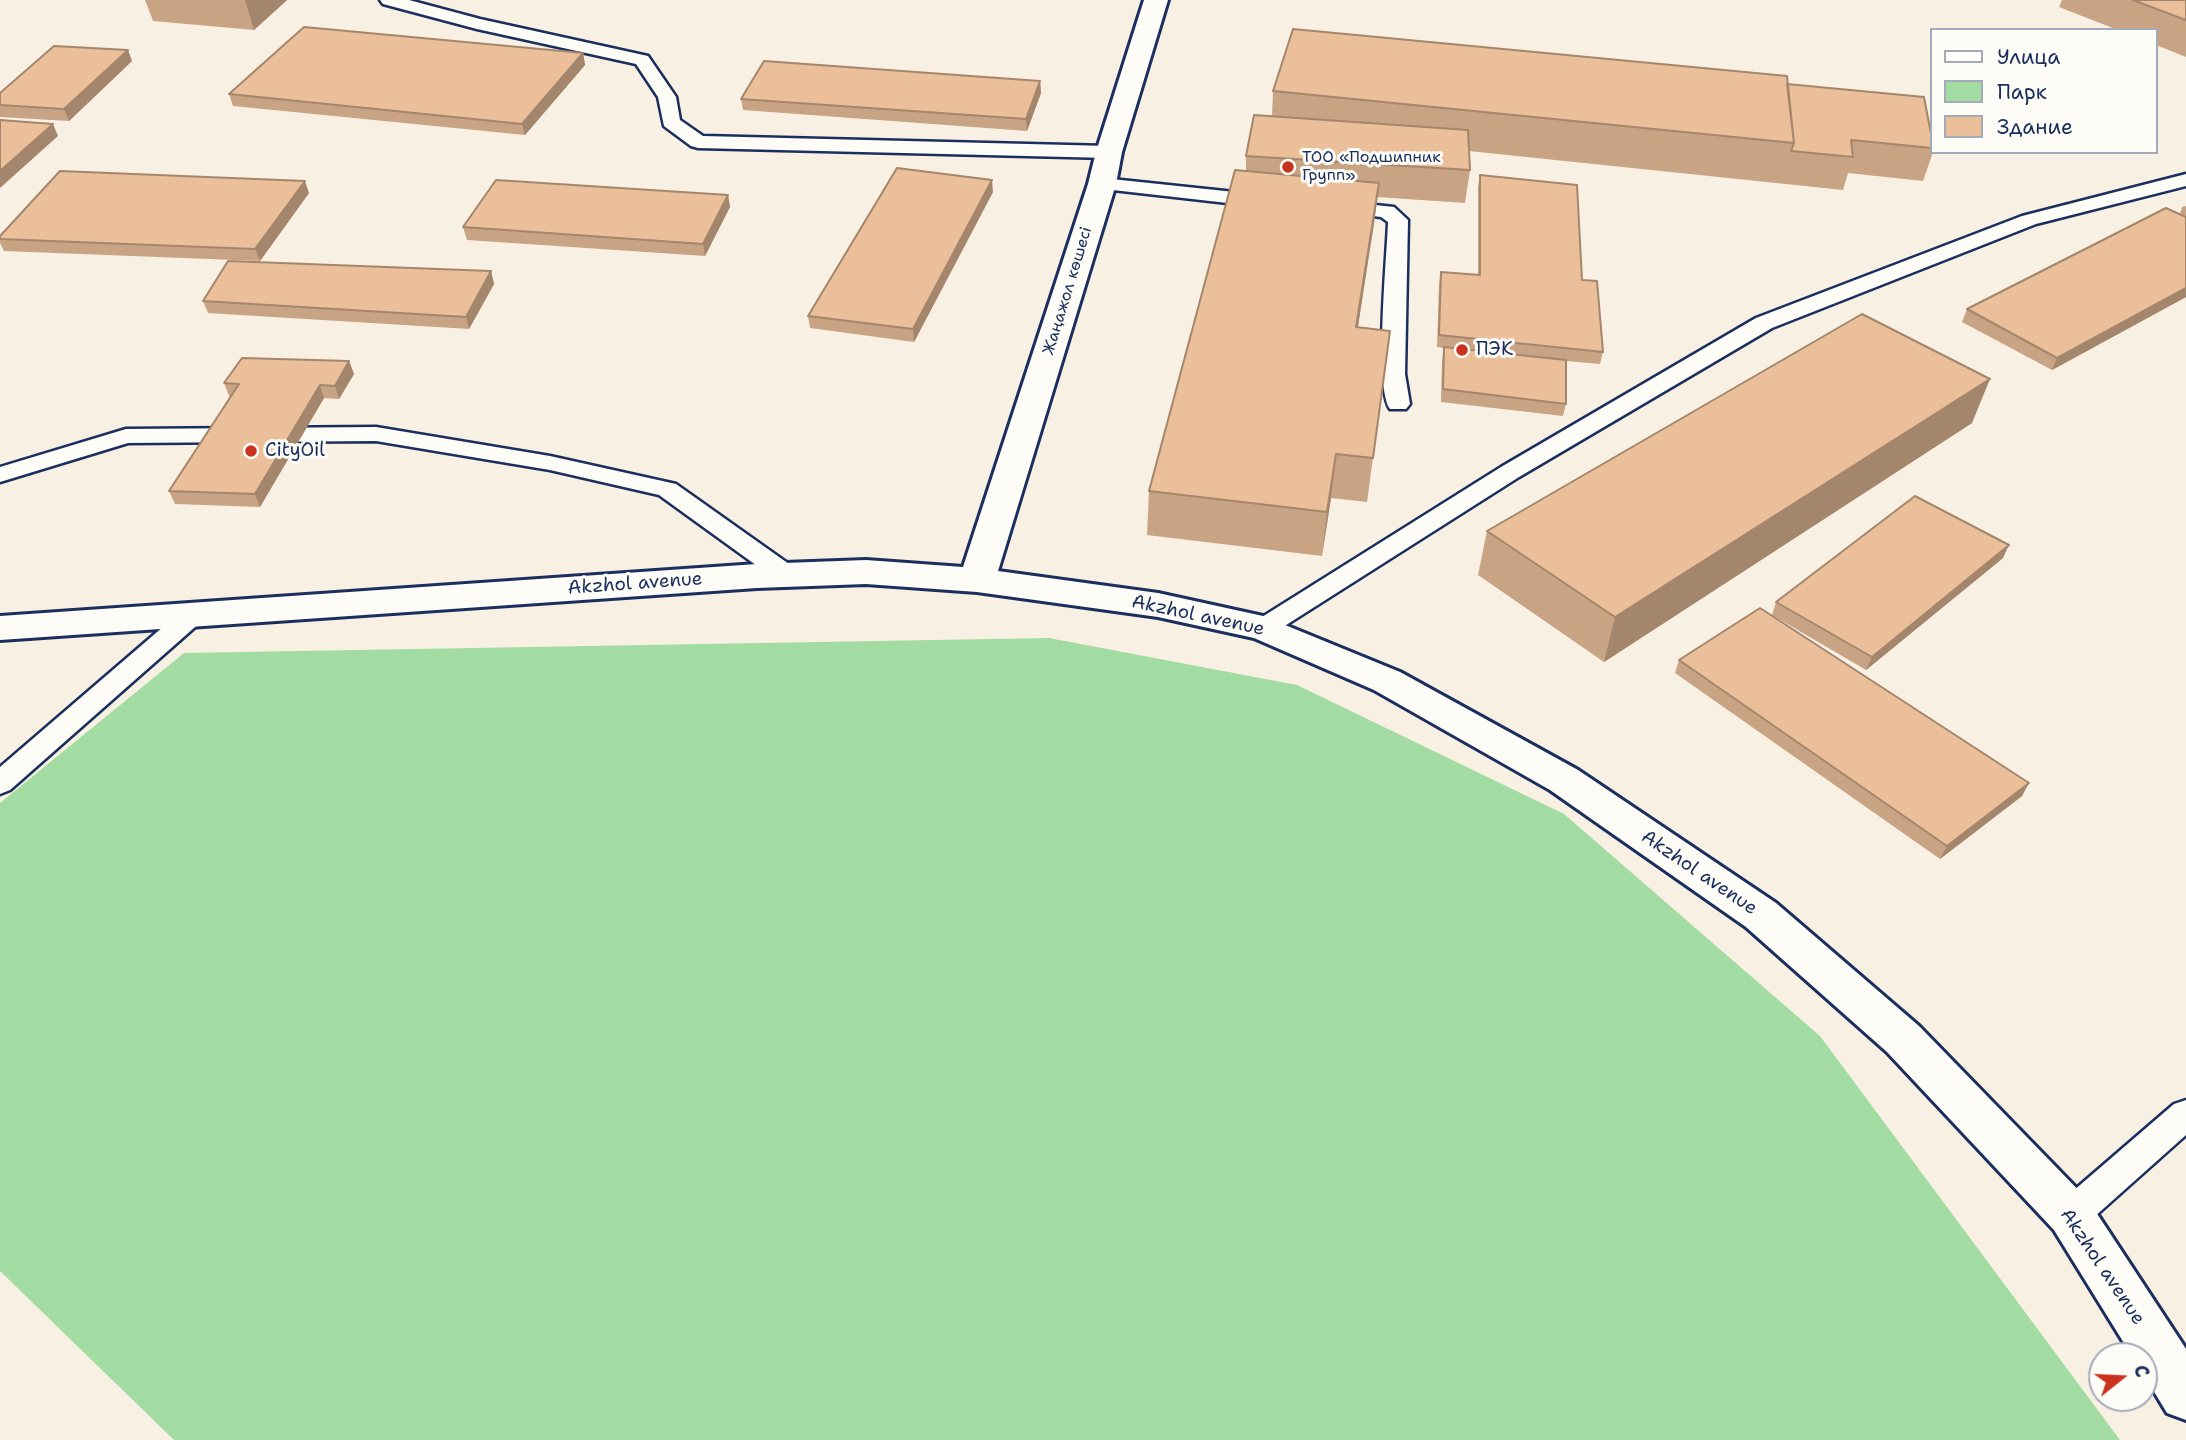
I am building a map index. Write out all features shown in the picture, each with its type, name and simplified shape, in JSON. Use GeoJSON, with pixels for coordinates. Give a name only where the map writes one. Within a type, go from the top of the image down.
{"type":"FeatureCollection","features":[{"type":"Feature","properties":{"kind":"main road","name":"Жаңажол көшесі"},"geometry":{"type":"LineString","coordinates":[[977,580],[1102,184],[1109,152],[1156,0]]}},
{"type":"Feature","properties":{"kind":"main road","name":"Akzhol avenue"},"geometry":{"type":"LineString","coordinates":[[0,628],[787,575],[866,572],[977,580],[1158,605],[1263,628],[1388,681],[1564,780],[1761,915],[1903,1039],[2071,1215],[2186,1395]]}},
{"type":"Feature","properties":{"kind":"lane"},"geometry":{"type":"LineString","coordinates":[[389,0],[477,24],[642,60],[667,97],[671,122],[698,142],[1109,152]]}},
{"type":"Feature","properties":{"kind":"lane"},"geometry":{"type":"LineString","coordinates":[[1263,628],[1510,472],[1764,323],[2029,220],[2186,180]]}},
{"type":"Feature","properties":{"kind":"lane"},"geometry":{"type":"LineString","coordinates":[[1102,184],[1279,203]]}},
{"type":"Feature","properties":{"kind":"lane"},"geometry":{"type":"LineString","coordinates":[[1316,206],[1387,211],[1398,220],[1394,374],[1398,404]]}},
{"type":"Feature","properties":{"kind":"lane"},"geometry":{"type":"LineString","coordinates":[[0,475],[126,436],[376,434],[550,463],[667,489],[787,575]]}},
{"type":"Feature","properties":{"kind":"lane"},"geometry":{"type":"LineString","coordinates":[[0,783],[194,614]]}},
{"type":"Feature","properties":{"kind":"lane"},"geometry":{"type":"LineString","coordinates":[[2071,1215],[2186,1114]]}},
{"type":"Feature","properties":{"kind":"green space"},"geometry":{"type":"Polygon","coordinates":[[[1049,638],[1297,685],[1564,814],[1820,1036],[2088,1397],[2088,1412],[2099,1412],[2120,1440],[174,1440],[0,1271],[0,803],[184,653],[1049,638]]]}},
{"type":"Feature","properties":{"kind":"building"},"geometry":{"type":"Polygon","coordinates":[[[2133,0],[2186,0],[2186,20],[2133,0]]]}},
{"type":"Feature","properties":{"kind":"building"},"geometry":{"type":"Polygon","coordinates":[[[304,27],[583,53],[522,124],[229,94],[304,27]]]}},
{"type":"Feature","properties":{"kind":"building"},"geometry":{"type":"Polygon","coordinates":[[[1293,29],[1787,76],[1794,143],[1273,91],[1293,29]]]}},
{"type":"Feature","properties":{"kind":"building"},"geometry":{"type":"Polygon","coordinates":[[[54,46],[128,50],[64,109],[0,105],[0,93],[54,46]]]}},
{"type":"Feature","properties":{"kind":"building"},"geometry":{"type":"Polygon","coordinates":[[[764,61],[1040,81],[1026,119],[741,99],[764,61]]]}},
{"type":"Feature","properties":{"kind":"building"},"geometry":{"type":"Polygon","coordinates":[[[1787,84],[1924,97],[1930,128],[1930,148],[1851,140],[1853,157],[1791,151],[1794,143],[1787,84]]]}},
{"type":"Feature","properties":{"kind":"building"},"geometry":{"type":"Polygon","coordinates":[[[1254,115],[1468,130],[1470,170],[1246,156],[1254,115]]]}},
{"type":"Feature","properties":{"kind":"building"},"geometry":{"type":"Polygon","coordinates":[[[0,120],[53,124],[0,171],[0,120]]]}},
{"type":"Feature","properties":{"kind":"building"},"geometry":{"type":"Polygon","coordinates":[[[897,168],[992,180],[913,329],[808,316],[897,168]]]}},
{"type":"Feature","properties":{"kind":"building"},"geometry":{"type":"Polygon","coordinates":[[[1235,170],[1379,183],[1356,327],[1390,331],[1373,458],[1336,454],[1327,512],[1149,491],[1235,170]]]}},
{"type":"Feature","properties":{"kind":"building"},"geometry":{"type":"Polygon","coordinates":[[[60,171],[305,181],[255,249],[0,239],[60,171]]]}},
{"type":"Feature","properties":{"kind":"building"},"geometry":{"type":"Polygon","coordinates":[[[1480,175],[1577,185],[1582,280],[1597,281],[1603,352],[1439,335],[1441,272],[1480,275],[1480,175]]]}},
{"type":"Feature","properties":{"kind":"building"},"geometry":{"type":"Polygon","coordinates":[[[496,180],[728,195],[703,244],[463,227],[496,180]]]}},
{"type":"Feature","properties":{"kind":"building"},"geometry":{"type":"Polygon","coordinates":[[[2166,208],[2186,217],[2186,288],[2057,358],[1967,309],[2166,208]]]}},
{"type":"Feature","properties":{"kind":"building"},"geometry":{"type":"Polygon","coordinates":[[[228,261],[491,271],[466,317],[203,301],[228,261]]]}},
{"type":"Feature","properties":{"kind":"building"},"geometry":{"type":"Polygon","coordinates":[[[1862,314],[1990,379],[1615,617],[1487,531],[1862,314]]]}},
{"type":"Feature","properties":{"kind":"building"},"geometry":{"type":"Polygon","coordinates":[[[1444,347],[1566,360],[1566,404],[1443,389],[1444,347]]]}},
{"type":"Feature","properties":{"kind":"building","name":"CityOil"},"geometry":{"type":"Polygon","coordinates":[[[242,358],[349,361],[335,386],[320,385],[255,494],[169,491],[239,384],[224,383],[242,358]]]}},
{"type":"Feature","properties":{"kind":"building"},"geometry":{"type":"Polygon","coordinates":[[[1915,496],[2009,545],[1872,657],[1776,602],[1915,496]]]}},
{"type":"Feature","properties":{"kind":"building"},"geometry":{"type":"Polygon","coordinates":[[[1760,608],[2029,783],[1947,846],[1679,660],[1760,608]]]}},
{"type":"Feature","properties":{"kind":"place","name":"ТОО «Подшипник Групп»"},"geometry":{"type":"Point","coordinates":[1288,167]}},
{"type":"Feature","properties":{"kind":"place","name":"ПЭК"},"geometry":{"type":"Point","coordinates":[1462,350]}},
{"type":"Feature","properties":{"kind":"place","name":"CityOil"},"geometry":{"type":"Point","coordinates":[251,451]}}]}
